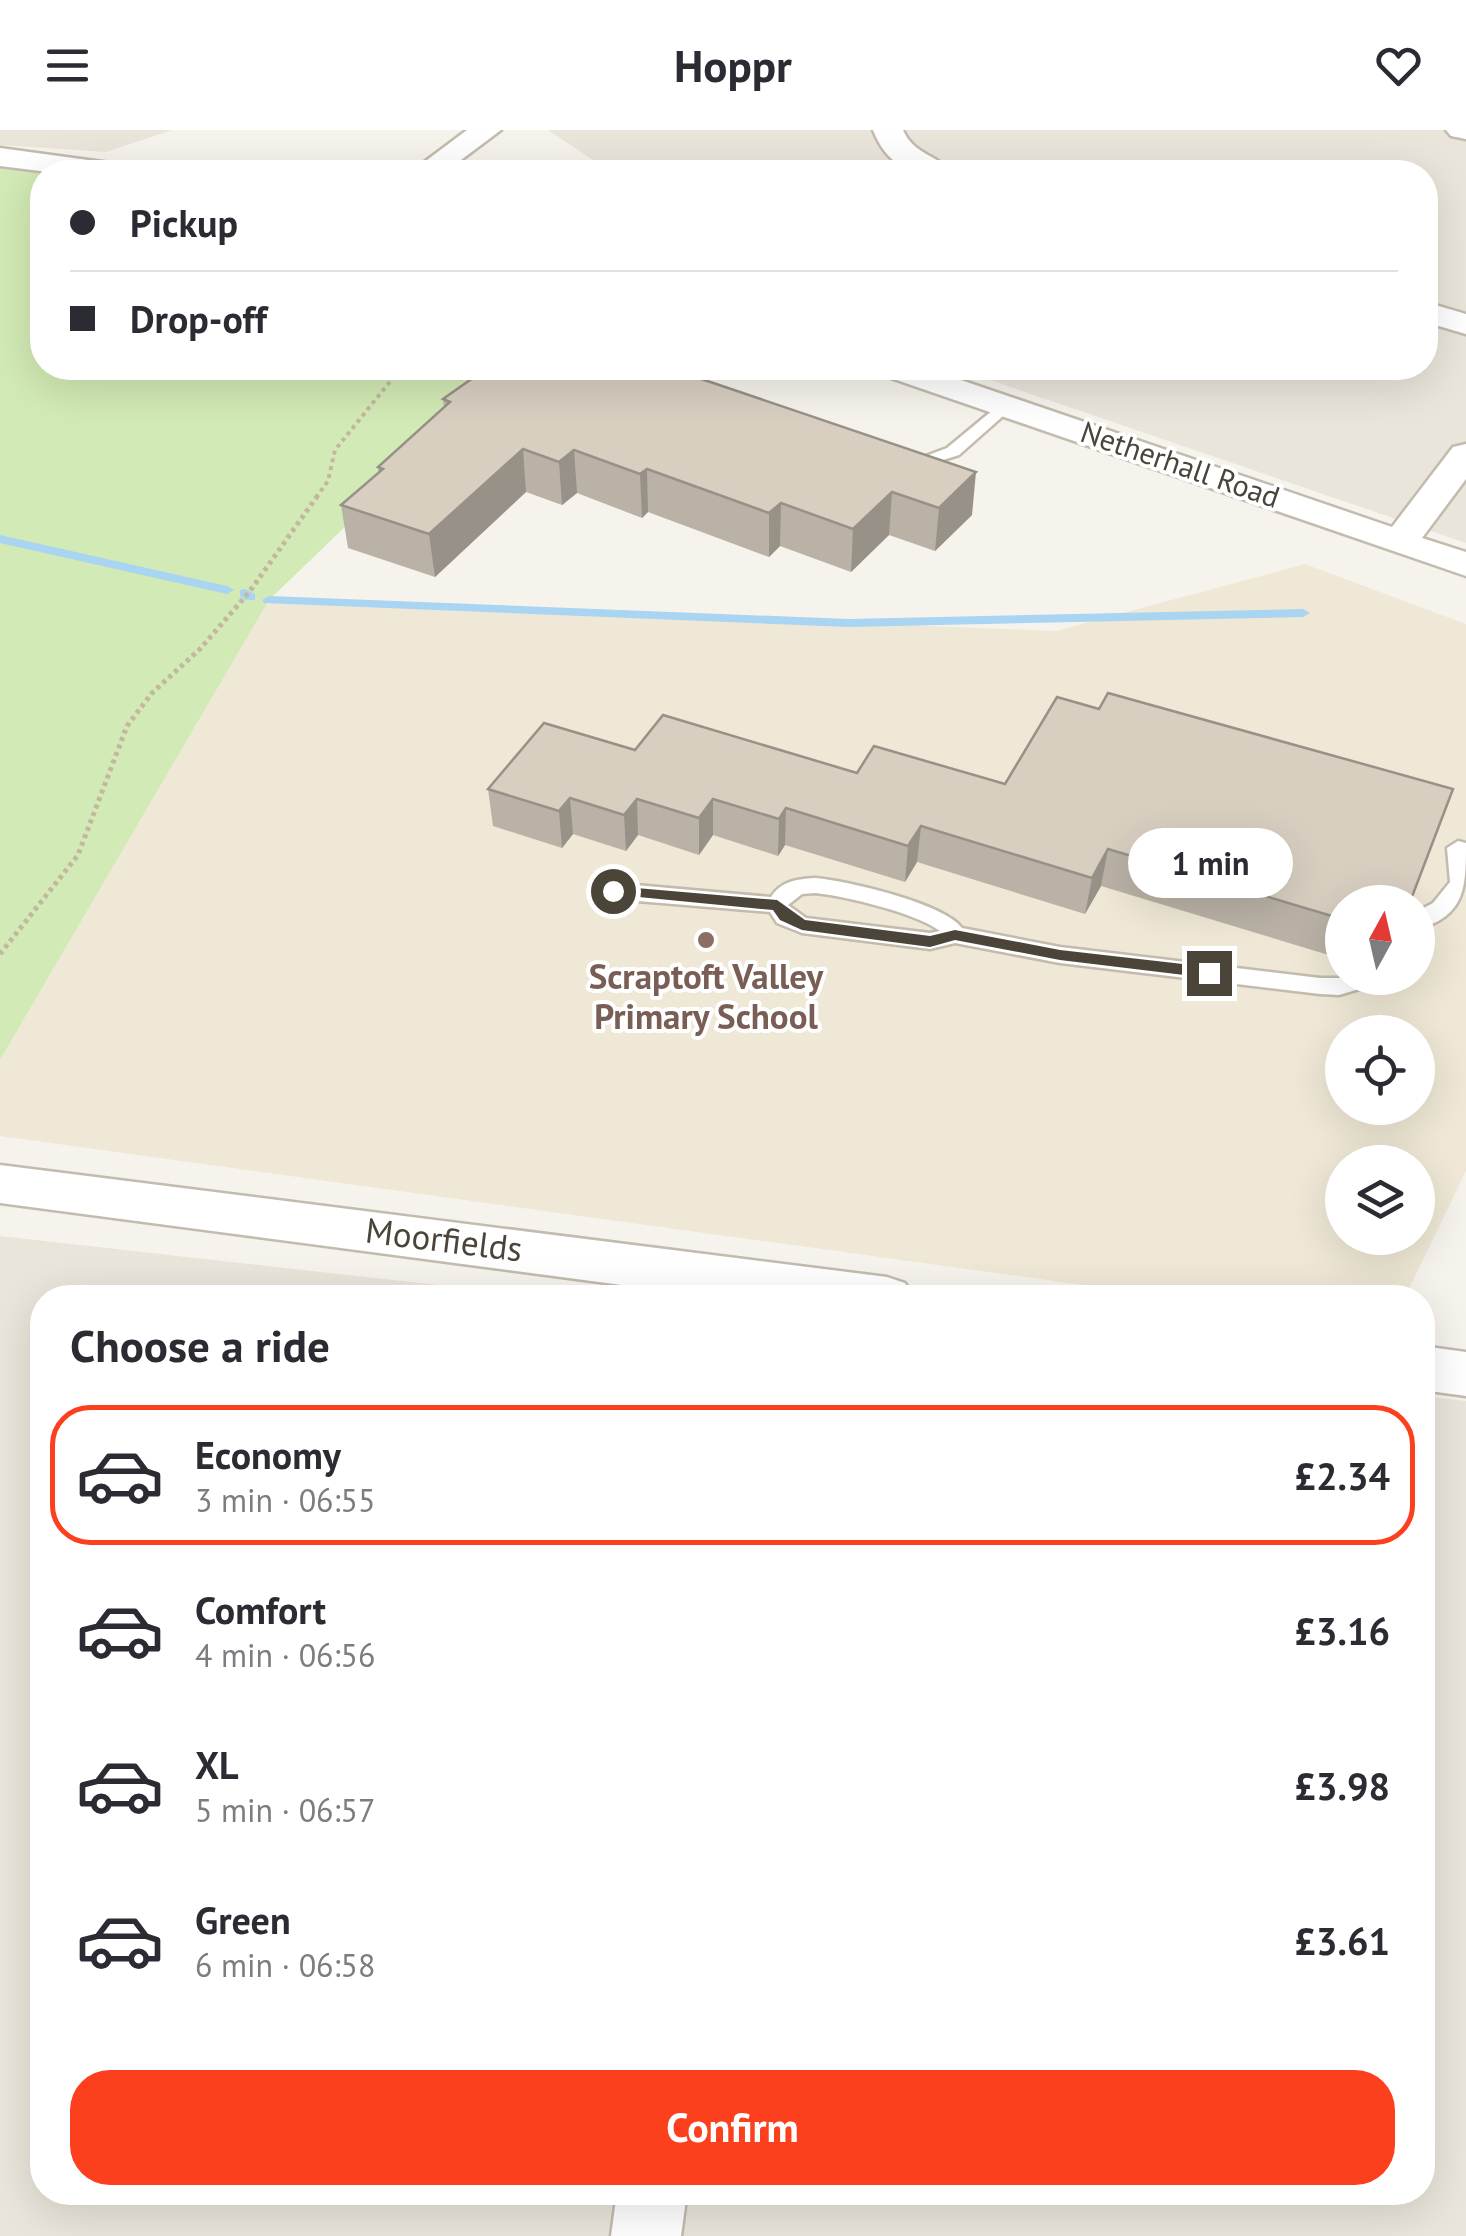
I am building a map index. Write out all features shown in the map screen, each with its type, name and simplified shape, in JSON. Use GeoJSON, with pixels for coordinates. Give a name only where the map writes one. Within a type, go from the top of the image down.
{"type":"FeatureCollection","features":[{"type":"Feature","properties":{"kind":"street"},"geometry":{"type":"LineString","coordinates":[[443,160],[486,130]]}},
{"type":"Feature","properties":{"kind":"street"},"geometry":{"type":"LineString","coordinates":[[888,130],[896,147],[914,160]]}},
{"type":"Feature","properties":{"kind":"street"},"geometry":{"type":"LineString","coordinates":[[0,158],[30,162]]}},
{"type":"Feature","properties":{"kind":"street"},"geometry":{"type":"LineString","coordinates":[[1438,316],[1466,324]]}},
{"type":"Feature","properties":{"kind":"street","name":"Netherhall Road"},"geometry":{"type":"LineString","coordinates":[[931,380],[1466,566]]}},
{"type":"Feature","properties":{"kind":"street"},"geometry":{"type":"LineString","coordinates":[[1400,542],[1466,455]]}},
{"type":"Feature","properties":{"kind":"street","name":"Moorfields"},"geometry":{"type":"LineString","coordinates":[[0,1184],[743,1285]]}},
{"type":"Feature","properties":{"kind":"street"},"geometry":{"type":"LineString","coordinates":[[1435,1370],[1466,1374]]}},
{"type":"Feature","properties":{"kind":"street"},"geometry":{"type":"LineString","coordinates":[[646,2236],[650,2205]]}},
{"type":"Feature","properties":{"kind":"lane"},"geometry":{"type":"LineString","coordinates":[[898,466],[941,461],[968,442],[1005,404]]}},
{"type":"Feature","properties":{"kind":"lane"},"geometry":{"type":"LineString","coordinates":[[1435,911],[1464,884],[1458,848]]}},
{"type":"Feature","properties":{"kind":"lane"},"geometry":{"type":"LineString","coordinates":[[777,905],[780,898],[803,886],[846,888],[944,921],[955,935]]}},
{"type":"Feature","properties":{"kind":"lane"},"geometry":{"type":"LineString","coordinates":[[613,891],[777,905]]}},
{"type":"Feature","properties":{"kind":"lane"},"geometry":{"type":"LineString","coordinates":[[777,905],[785,917],[802,925],[930,942],[955,935],[1060,955],[1325,986]]}},
{"type":"Feature","properties":{"kind":"path"},"geometry":{"type":"LineString","coordinates":[[0,954],[78,855],[127,726],[152,693],[200,648],[250,591],[328,481],[336,450],[391,380]]}},
{"type":"Feature","properties":{"kind":"shaded area"},"geometry":{"type":"Polygon","coordinates":[[[0,130],[172,130],[106,152],[0,145],[0,130]]]}},
{"type":"Feature","properties":{"kind":"shaded area"},"geometry":{"type":"Polygon","coordinates":[[[548,130],[1466,130],[1466,543],[990,380],[1438,380],[1438,160],[593,160],[548,130]]]}},
{"type":"Feature","properties":{"kind":"shaded area","name":"Scraptoft Valley Primary School"},"geometry":{"type":"Polygon","coordinates":[[[1305,564],[1466,624],[1466,1171],[1435,1235],[1435,1145],[1325,1145],[1325,1255],[1425,1255],[1411,1285],[1083,1285],[0,1136],[0,1060],[269,600],[1056,631],[1305,564]]]}},
{"type":"Feature","properties":{"kind":"shaded area"},"geometry":{"type":"Polygon","coordinates":[[[0,1236],[438,1285],[30,1285],[30,2205],[1435,2205],[1435,1397],[1466,1401],[1466,2236],[0,2236],[0,1236]]]}},
{"type":"Feature","properties":{"kind":"green space"},"geometry":{"type":"Polygon","coordinates":[[[0,168],[30,172],[30,380],[498,380],[269,600],[0,1060],[0,168]]]}},
{"type":"Feature","properties":{"kind":"building"},"geometry":{"type":"Polygon","coordinates":[[[470,380],[704,380],[976,472],[939,508],[892,492],[853,529],[781,503],[769,513],[647,469],[640,474],[574,450],[559,462],[523,449],[429,534],[341,505],[450,402],[443,399],[470,380]]]}},
{"type":"Feature","properties":{"kind":"building"},"geometry":{"type":"Polygon","coordinates":[[[1108,693],[1453,789],[1416,885],[1325,885],[1325,914],[1108,849],[1092,878],[921,826],[908,846],[786,808],[779,819],[713,799],[699,818],[637,799],[624,815],[570,798],[559,811],[488,789],[544,723],[635,750],[663,715],[857,773],[874,746],[1005,784],[1057,697],[1099,709],[1108,693]]]}},
{"type":"Feature","properties":{"kind":"waterway"},"geometry":{"type":"LineString","coordinates":[[0,539],[227,590]]}},
{"type":"Feature","properties":{"kind":"waterway"},"geometry":{"type":"LineString","coordinates":[[245,593],[250,597]]}},
{"type":"Feature","properties":{"kind":"waterway"},"geometry":{"type":"LineString","coordinates":[[269,600],[849,623],[1303,613]]}},
{"type":"Feature","properties":{"kind":"place","name":"Scraptoft Valley Primary School"},"geometry":{"type":"Point","coordinates":[706,940]}},
{"type":"Feature","properties":{"kind":"route"},"geometry":{"type":"LineString","coordinates":[[613,891],[777,905],[785,917],[802,925],[930,942],[955,935],[1060,955],[1209,973]]}}]}
